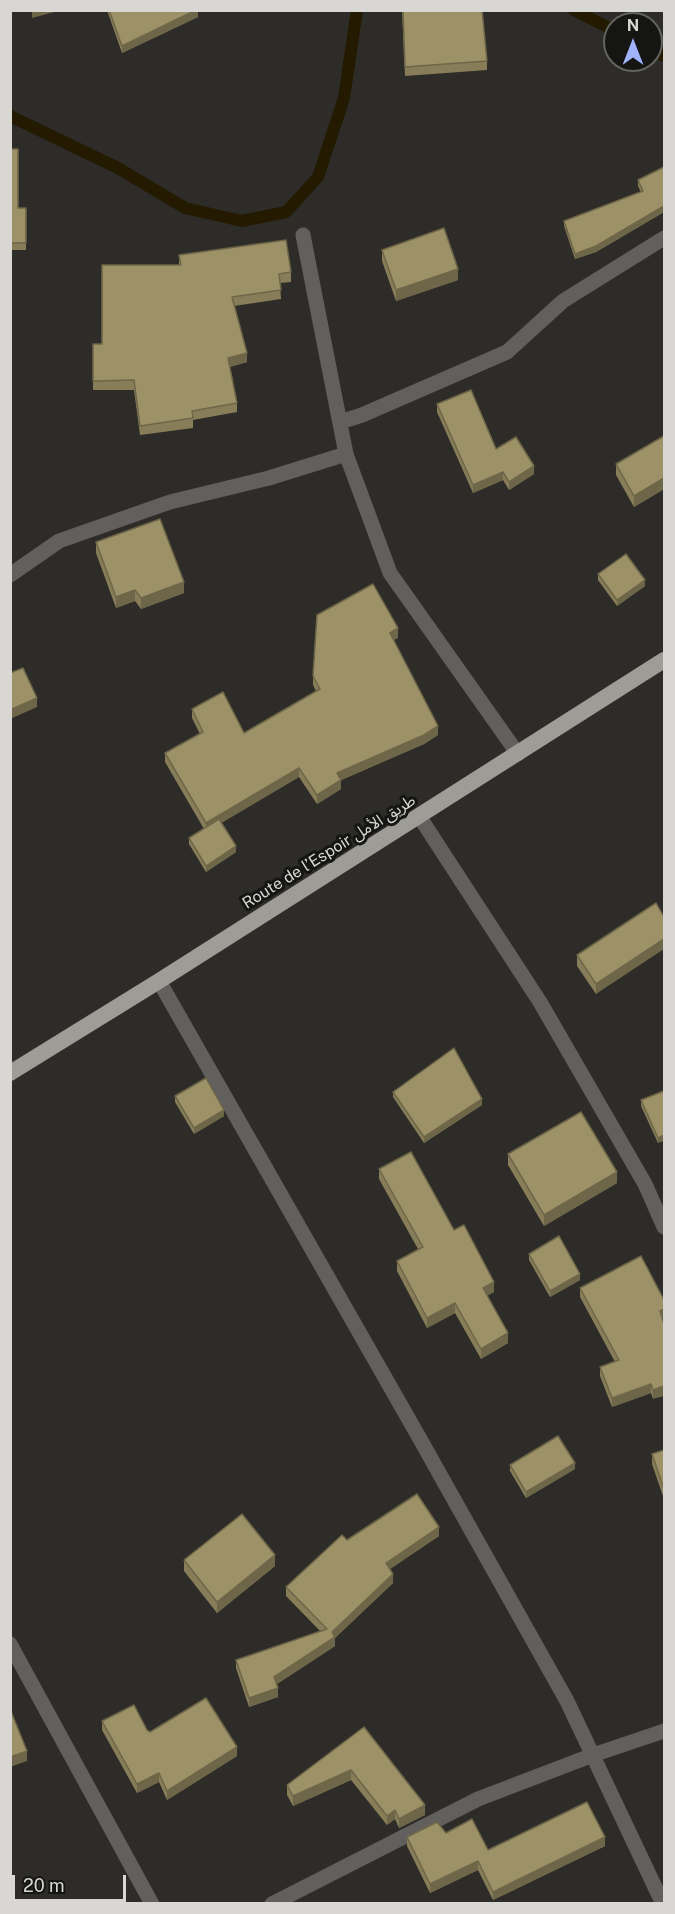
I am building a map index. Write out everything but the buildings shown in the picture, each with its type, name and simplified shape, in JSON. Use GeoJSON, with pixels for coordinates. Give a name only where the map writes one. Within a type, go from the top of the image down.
{"type":"FeatureCollection","features":[{"type":"Feature","properties":{"kind":"highway","name":"Route de l’Espoir طريق الأمل"},"geometry":{"type":"LineString","coordinates":[[10,1072],[159,981],[664,660]]}},
{"type":"Feature","properties":{"kind":"street"},"geometry":{"type":"LineString","coordinates":[[303,235],[346,453],[390,573],[518,754]]}},
{"type":"Feature","properties":{"kind":"street"},"geometry":{"type":"LineString","coordinates":[[340,422],[507,352],[563,301],[664,238]]}},
{"type":"Feature","properties":{"kind":"street"},"geometry":{"type":"LineString","coordinates":[[10,575],[60,541],[170,502],[269,478],[346,453]]}},
{"type":"Feature","properties":{"kind":"street"},"geometry":{"type":"LineString","coordinates":[[419,816],[540,1002],[645,1184],[664,1227]]}},
{"type":"Feature","properties":{"kind":"street"},"geometry":{"type":"LineString","coordinates":[[159,981],[567,1701],[663,1904]]}},
{"type":"Feature","properties":{"kind":"street"},"geometry":{"type":"LineString","coordinates":[[10,1644],[152,1904]]}},
{"type":"Feature","properties":{"kind":"street"},"geometry":{"type":"LineString","coordinates":[[272,1904],[478,1799],[593,1755],[664,1731]]}},
{"type":"Feature","properties":{"kind":"waterway"},"geometry":{"type":"LineString","coordinates":[[10,116],[118,168],[185,208],[242,221],[286,212],[318,177],[344,98],[357,10]]}},
{"type":"Feature","properties":{"kind":"waterway"},"geometry":{"type":"LineString","coordinates":[[574,10],[603,25]]}}]}
